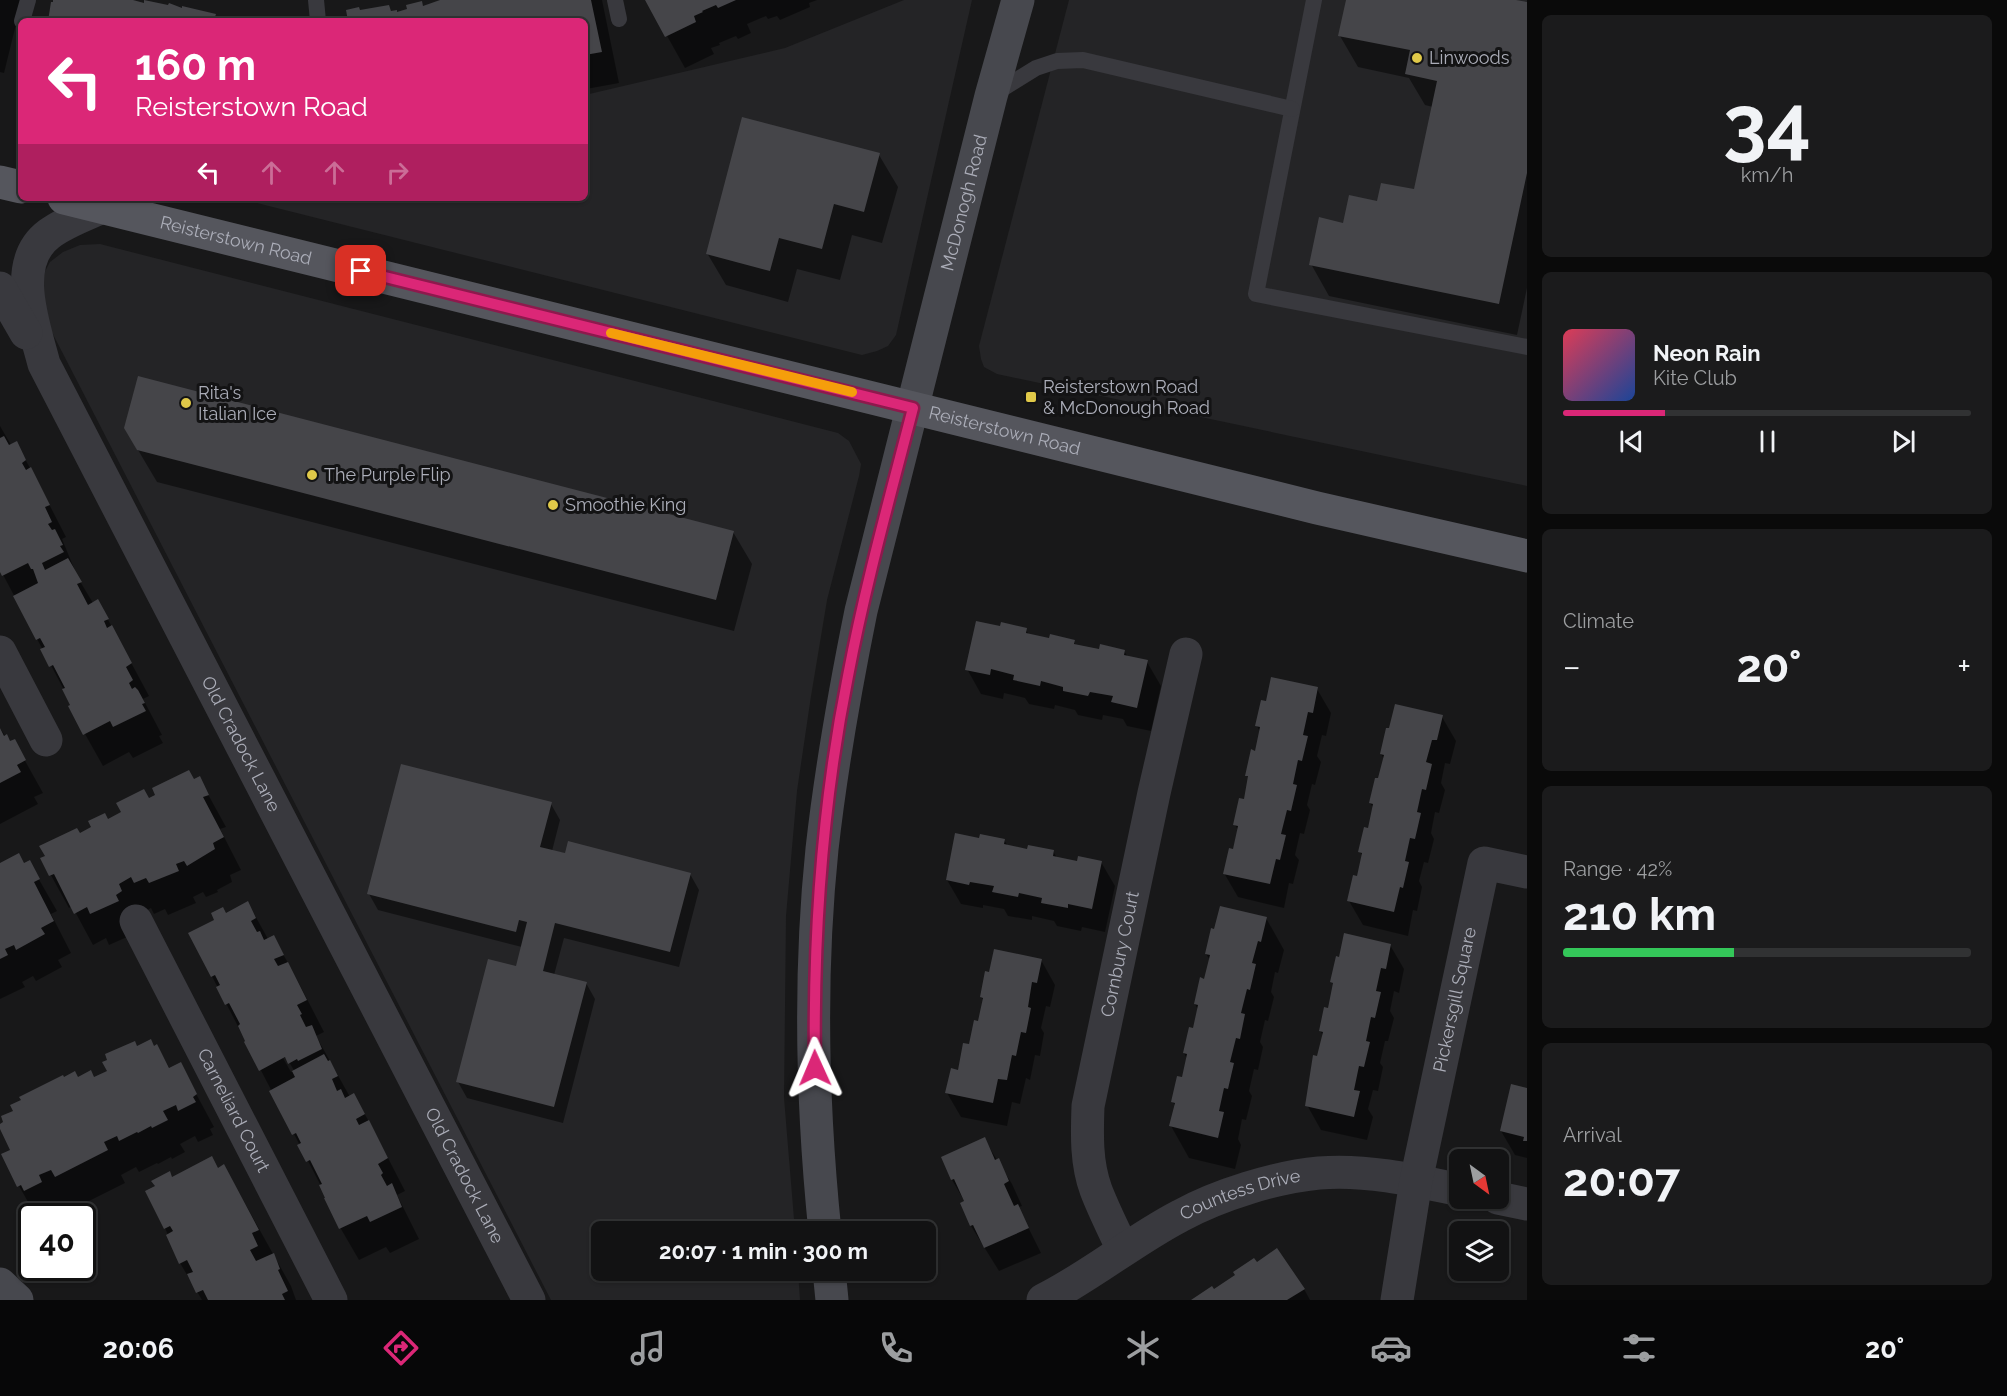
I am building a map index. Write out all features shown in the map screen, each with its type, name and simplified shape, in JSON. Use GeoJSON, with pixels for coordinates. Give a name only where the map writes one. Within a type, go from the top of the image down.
{"type":"FeatureCollection","features":[{"type":"Feature","properties":{"kind":"main road"},"geometry":{"type":"LineString","coordinates":[[0,182],[18,187]]}},
{"type":"Feature","properties":{"kind":"main road","name":"Reisterstown Road"},"geometry":{"type":"LineString","coordinates":[[77,201],[1317,508],[1527,556]]}},
{"type":"Feature","properties":{"kind":"street","name":"McDonogh Road"},"geometry":{"type":"LineString","coordinates":[[824,1221],[815,1091],[814,1000],[822,851],[833,768],[849,668],[861,611],[991,96],[1018,0]]}},
{"type":"Feature","properties":{"kind":"street","name":"Old Cradock Lane"},"geometry":{"type":"LineString","coordinates":[[103,207],[47,235],[31,254],[26,288],[44,364],[529,1300]]}},
{"type":"Feature","properties":{"kind":"street"},"geometry":{"type":"LineString","coordinates":[[0,288],[44,364]]}},
{"type":"Feature","properties":{"kind":"street"},"geometry":{"type":"LineString","coordinates":[[0,652],[46,740]]}},
{"type":"Feature","properties":{"kind":"street","name":"Cornbury Court"},"geometry":{"type":"LineString","coordinates":[[1123,1251],[1095,1188],[1089,1160],[1088,1106],[1154,793],[1186,654]]}},
{"type":"Feature","properties":{"kind":"street","name":"Pickersgill Square"},"geometry":{"type":"LineString","coordinates":[[1416,1181],[1484,863],[1527,872]]}},
{"type":"Feature","properties":{"kind":"street","name":"Carneliard Court"},"geometry":{"type":"LineString","coordinates":[[136,921],[331,1300]]}},
{"type":"Feature","properties":{"kind":"street","name":"Countess Drive"},"geometry":{"type":"LineString","coordinates":[[1043,1300],[1180,1216],[1222,1197],[1271,1183],[1319,1173],[1363,1173],[1449,1188]]}},
{"type":"Feature","properties":{"kind":"street"},"geometry":{"type":"LineString","coordinates":[[1397,1300],[1416,1181]]}},
{"type":"Feature","properties":{"kind":"street"},"geometry":{"type":"LineString","coordinates":[[1509,1200],[1527,1204]]}},
{"type":"Feature","properties":{"kind":"street"},"geometry":{"type":"LineString","coordinates":[[830,1281],[832,1300]]}},
{"type":"Feature","properties":{"kind":"street"},"geometry":{"type":"LineString","coordinates":[[0,1284],[17,1300]]}},
{"type":"Feature","properties":{"kind":"lane"},"geometry":{"type":"LineString","coordinates":[[22,18],[28,0]]}},
{"type":"Feature","properties":{"kind":"lane"},"geometry":{"type":"LineString","coordinates":[[316,0],[318,18]]}},
{"type":"Feature","properties":{"kind":"lane"},"geometry":{"type":"LineString","coordinates":[[615,0],[619,19]]}},
{"type":"Feature","properties":{"kind":"lane"},"geometry":{"type":"LineString","coordinates":[[1314,0],[1256,294],[1526,343]]}},
{"type":"Feature","properties":{"kind":"lane"},"geometry":{"type":"LineString","coordinates":[[991,96],[1036,68],[1057,61],[1083,60],[1292,109]]}},
{"type":"Feature","properties":{"kind":"shaded area"},"geometry":{"type":"Polygon","coordinates":[[[904,0],[972,0],[896,335],[888,346],[877,351],[862,355],[249,201],[588,201],[588,94],[785,48],[904,0]]]}},
{"type":"Feature","properties":{"kind":"shaded area"},"geometry":{"type":"Polygon","coordinates":[[[1069,0],[1527,0],[1527,486],[997,374],[984,367],[979,346],[1069,0]]]}},
{"type":"Feature","properties":{"kind":"shaded area"},"geometry":{"type":"Polygon","coordinates":[[[100,244],[838,433],[849,441],[861,464],[827,600],[811,696],[797,791],[786,916],[784,1098],[794,1221],[591,1221],[591,1281],[799,1281],[800,1300],[551,1300],[42,313],[42,277],[50,262],[63,252],[80,245],[100,244]]]}},
{"type":"Feature","properties":{"kind":"building"},"geometry":{"type":"Polygon","coordinates":[[[53,0],[133,0],[144,3],[144,0],[168,5],[169,3],[182,8],[182,6],[216,14],[215,17],[219,18],[48,18],[51,2],[53,0]]]}},
{"type":"Feature","properties":{"kind":"building"},"geometry":{"type":"Polygon","coordinates":[[[440,0],[591,0],[602,52],[588,54],[588,18],[347,18],[346,10],[389,5],[391,11],[397,10],[397,12],[407,9],[406,5],[422,1],[423,6],[440,0]]]}},
{"type":"Feature","properties":{"kind":"building"},"geometry":{"type":"Polygon","coordinates":[[[645,0],[736,0],[718,8],[716,5],[702,11],[694,16],[696,22],[665,37],[645,0]]]}},
{"type":"Feature","properties":{"kind":"building"},"geometry":{"type":"Polygon","coordinates":[[[1346,0],[1516,0],[1527,2],[1527,173],[1499,304],[1309,265],[1319,217],[1343,223],[1349,195],[1377,201],[1381,183],[1414,189],[1437,81],[1405,74],[1410,50],[1338,36],[1346,0]]]}},
{"type":"Feature","properties":{"kind":"building"},"geometry":{"type":"Polygon","coordinates":[[[742,117],[880,153],[864,212],[834,204],[822,249],[779,238],[770,271],[706,254],[742,117]]]}},
{"type":"Feature","properties":{"kind":"building"},"geometry":{"type":"Polygon","coordinates":[[[138,376],[734,531],[716,600],[137,450],[124,428],[138,376]]]}},
{"type":"Feature","properties":{"kind":"building"},"geometry":{"type":"Polygon","coordinates":[[[4,436],[9,445],[17,441],[26,460],[22,463],[26,470],[31,467],[50,505],[45,507],[52,522],[48,524],[52,530],[55,529],[63,545],[60,546],[64,552],[42,563],[45,570],[68,558],[82,582],[77,584],[88,605],[98,599],[109,619],[104,621],[107,628],[112,625],[132,663],[126,667],[133,680],[129,683],[132,689],[135,687],[138,690],[145,703],[142,704],[146,711],[113,727],[110,721],[83,735],[68,706],[70,705],[62,689],[65,688],[53,665],[49,667],[40,649],[45,647],[40,638],[36,640],[13,596],[38,583],[33,569],[28,563],[2,576],[0,572],[0,438],[4,436]]]}},
{"type":"Feature","properties":{"kind":"building"},"geometry":{"type":"Polygon","coordinates":[[[976,621],[1000,626],[1001,622],[1027,628],[1026,633],[1049,638],[1050,634],[1075,640],[1074,644],[1099,649],[1100,644],[1125,650],[1124,655],[1148,660],[1137,708],[1111,702],[1113,696],[1090,692],[1088,696],[1063,691],[1063,687],[1041,681],[1040,686],[1013,680],[1014,675],[991,669],[990,675],[965,670],[976,621]]]}},
{"type":"Feature","properties":{"kind":"building"},"geometry":{"type":"Polygon","coordinates":[[[1271,677],[1318,687],[1313,713],[1308,712],[1303,735],[1308,736],[1302,761],[1298,760],[1293,784],[1297,785],[1291,811],[1287,810],[1281,834],[1286,835],[1280,860],[1276,859],[1270,884],[1223,874],[1229,848],[1233,849],[1238,826],[1233,825],[1239,798],[1244,799],[1248,776],[1245,776],[1251,749],[1255,751],[1260,727],[1255,726],[1261,700],[1266,701],[1271,677]]]}},
{"type":"Feature","properties":{"kind":"building"},"geometry":{"type":"Polygon","coordinates":[[[1395,704],[1443,715],[1437,740],[1432,740],[1426,762],[1432,764],[1426,790],[1422,789],[1417,812],[1421,813],[1415,839],[1410,838],[1405,861],[1409,862],[1394,912],[1347,901],[1353,875],[1357,876],[1362,853],[1358,852],[1364,827],[1368,828],[1373,804],[1369,803],[1384,755],[1380,754],[1386,728],[1389,728],[1395,704]]]}},
{"type":"Feature","properties":{"kind":"building"},"geometry":{"type":"Polygon","coordinates":[[[0,728],[4,736],[7,734],[10,741],[15,739],[26,760],[17,765],[21,772],[0,783],[0,728]]]}},
{"type":"Feature","properties":{"kind":"building"},"geometry":{"type":"Polygon","coordinates":[[[401,764],[552,802],[540,847],[565,853],[568,841],[691,873],[670,952],[555,923],[543,971],[587,982],[554,1107],[456,1082],[488,959],[516,966],[527,922],[519,920],[516,932],[367,894],[401,764]]]}},
{"type":"Feature","properties":{"kind":"building"},"geometry":{"type":"Polygon","coordinates":[[[189,770],[194,779],[200,776],[209,795],[203,797],[224,837],[213,843],[215,849],[187,866],[184,861],[176,864],[179,871],[149,883],[146,878],[134,883],[131,877],[119,884],[122,891],[116,895],[119,901],[90,914],[87,907],[74,914],[54,874],[49,876],[40,858],[45,856],[39,846],[77,828],[80,833],[91,827],[88,821],[105,813],[108,819],[121,812],[116,803],[144,789],[149,798],[155,795],[152,788],[189,770]]]}},
{"type":"Feature","properties":{"kind":"building"},"geometry":{"type":"Polygon","coordinates":[[[955,833],[979,838],[980,834],[1005,839],[1004,844],[1027,849],[1028,845],[1054,850],[1053,856],[1077,861],[1078,856],[1102,861],[1092,909],[1068,904],[1068,908],[1041,903],[1042,898],[1019,893],[1018,897],[992,892],[994,886],[970,882],[969,885],[946,880],[955,833]]]}},
{"type":"Feature","properties":{"kind":"building"},"geometry":{"type":"Polygon","coordinates":[[[19,853],[24,863],[30,860],[40,879],[34,882],[54,921],[41,928],[45,934],[16,950],[14,945],[5,949],[8,955],[0,959],[0,863],[19,853]]]}},
{"type":"Feature","properties":{"kind":"building"},"geometry":{"type":"Polygon","coordinates":[[[248,901],[256,918],[251,921],[257,932],[260,931],[264,940],[274,935],[284,955],[274,959],[278,966],[288,962],[307,1000],[297,1005],[302,1014],[300,1015],[306,1027],[312,1025],[322,1049],[288,1064],[285,1057],[259,1071],[244,1042],[238,1026],[240,1024],[229,1003],[225,1005],[216,987],[220,985],[215,975],[211,977],[188,933],[214,920],[211,913],[223,907],[226,913],[248,901]]]}},
{"type":"Feature","properties":{"kind":"building"},"geometry":{"type":"Polygon","coordinates":[[[1220,906],[1267,917],[1261,942],[1258,941],[1252,963],[1256,964],[1250,990],[1247,989],[1241,1013],[1245,1014],[1240,1039],[1236,1038],[1230,1062],[1234,1063],[1228,1089],[1224,1088],[1219,1111],[1224,1112],[1218,1138],[1169,1126],[1175,1103],[1171,1102],[1177,1076],[1182,1077],[1187,1054],[1183,1053],[1189,1027],[1193,1028],[1198,1005],[1194,1004],[1200,977],[1204,979],[1210,955],[1205,954],[1211,928],[1214,929],[1220,906]]]}},
{"type":"Feature","properties":{"kind":"building"},"geometry":{"type":"Polygon","coordinates":[[[1344,933],[1391,944],[1386,969],[1381,968],[1376,991],[1381,992],[1375,1018],[1371,1017],[1366,1041],[1370,1042],[1364,1067],[1359,1066],[1354,1090],[1360,1091],[1354,1117],[1305,1106],[1313,1055],[1317,1056],[1323,1032],[1319,1031],[1324,1007],[1328,1008],[1333,983],[1330,982],[1344,933]]]}},
{"type":"Feature","properties":{"kind":"building"},"geometry":{"type":"Polygon","coordinates":[[[994,949],[1042,959],[1037,983],[1032,982],[1028,1007],[1031,1008],[1026,1033],[1021,1032],[1016,1056],[1012,1055],[1007,1080],[998,1079],[993,1103],[945,1093],[951,1068],[958,1070],[963,1043],[969,1044],[974,1020],[978,1021],[985,971],[989,972],[994,949]]]}},
{"type":"Feature","properties":{"kind":"building"},"geometry":{"type":"Polygon","coordinates":[[[151,1039],[154,1046],[157,1044],[169,1068],[181,1062],[197,1094],[193,1097],[196,1102],[178,1111],[176,1105],[163,1111],[168,1120],[152,1128],[151,1126],[119,1141],[117,1136],[104,1142],[108,1150],[55,1177],[51,1170],[39,1175],[42,1182],[24,1191],[21,1185],[17,1187],[1,1154],[10,1150],[0,1124],[3,1122],[1,1116],[13,1111],[10,1105],[21,1100],[19,1097],[63,1075],[64,1077],[75,1071],[78,1077],[91,1070],[94,1077],[107,1071],[102,1062],[107,1060],[105,1054],[135,1041],[137,1046],[151,1039]]]}},
{"type":"Feature","properties":{"kind":"building"},"geometry":{"type":"Polygon","coordinates":[[[324,1054],[328,1061],[330,1060],[338,1076],[332,1079],[337,1091],[341,1089],[345,1098],[354,1093],[365,1114],[356,1119],[359,1125],[369,1120],[388,1158],[378,1164],[383,1173],[381,1175],[387,1186],[392,1183],[402,1207],[370,1222],[367,1216],[339,1229],[324,1198],[319,1185],[322,1184],[310,1160],[306,1162],[297,1145],[301,1143],[296,1133],[292,1135],[269,1091],[295,1077],[292,1071],[324,1054]]]}},
{"type":"Feature","properties":{"kind":"building"},"geometry":{"type":"Polygon","coordinates":[[[1511,1084],[1527,1088],[1527,1141],[1523,1141],[1524,1137],[1500,1131],[1511,1084]]]}},
{"type":"Feature","properties":{"kind":"building"},"geometry":{"type":"Polygon","coordinates":[[[985,1137],[995,1160],[999,1158],[1009,1181],[1004,1184],[1014,1206],[1018,1204],[1029,1228],[984,1248],[973,1225],[970,1226],[960,1203],[964,1201],[941,1157],[985,1137]]]}},
{"type":"Feature","properties":{"kind":"building"},"geometry":{"type":"Polygon","coordinates":[[[212,1156],[218,1168],[224,1164],[259,1230],[252,1233],[258,1246],[250,1250],[256,1261],[274,1253],[280,1269],[278,1270],[288,1291],[282,1294],[285,1300],[208,1300],[203,1290],[196,1293],[187,1274],[193,1272],[187,1260],[179,1264],[166,1235],[173,1231],[170,1226],[164,1229],[145,1191],[155,1186],[151,1181],[170,1171],[172,1177],[212,1156]]]}},
{"type":"Feature","properties":{"kind":"building"},"geometry":{"type":"Polygon","coordinates":[[[1277,1248],[1305,1289],[1287,1300],[1191,1300],[1235,1275],[1233,1272],[1254,1258],[1257,1262],[1277,1248]]]}},
{"type":"Feature","properties":{"kind":"slow traffic"},"geometry":{"type":"LineString","coordinates":[[611,333],[852,392]]}},
{"type":"Feature","properties":{"kind":"place","name":"Linwoods"},"geometry":{"type":"Point","coordinates":[1417,58]}},
{"type":"Feature","properties":{"kind":"place","name":"Reisterstown Road & McDonough Road"},"geometry":{"type":"Point","coordinates":[1031,397]}},
{"type":"Feature","properties":{"kind":"place","name":"Rita's Italian Ice"},"geometry":{"type":"Point","coordinates":[186,403]}},
{"type":"Feature","properties":{"kind":"place","name":"The Purple Flip"},"geometry":{"type":"Point","coordinates":[312,475]}},
{"type":"Feature","properties":{"kind":"place","name":"Smoothie King"},"geometry":{"type":"Point","coordinates":[553,505]}},
{"type":"Feature","properties":{"kind":"route"},"geometry":{"type":"LineString","coordinates":[[361,271],[913,408],[861,611],[847,679],[831,779],[822,851],[818,912],[814,1000],[815,1068]]}}]}
